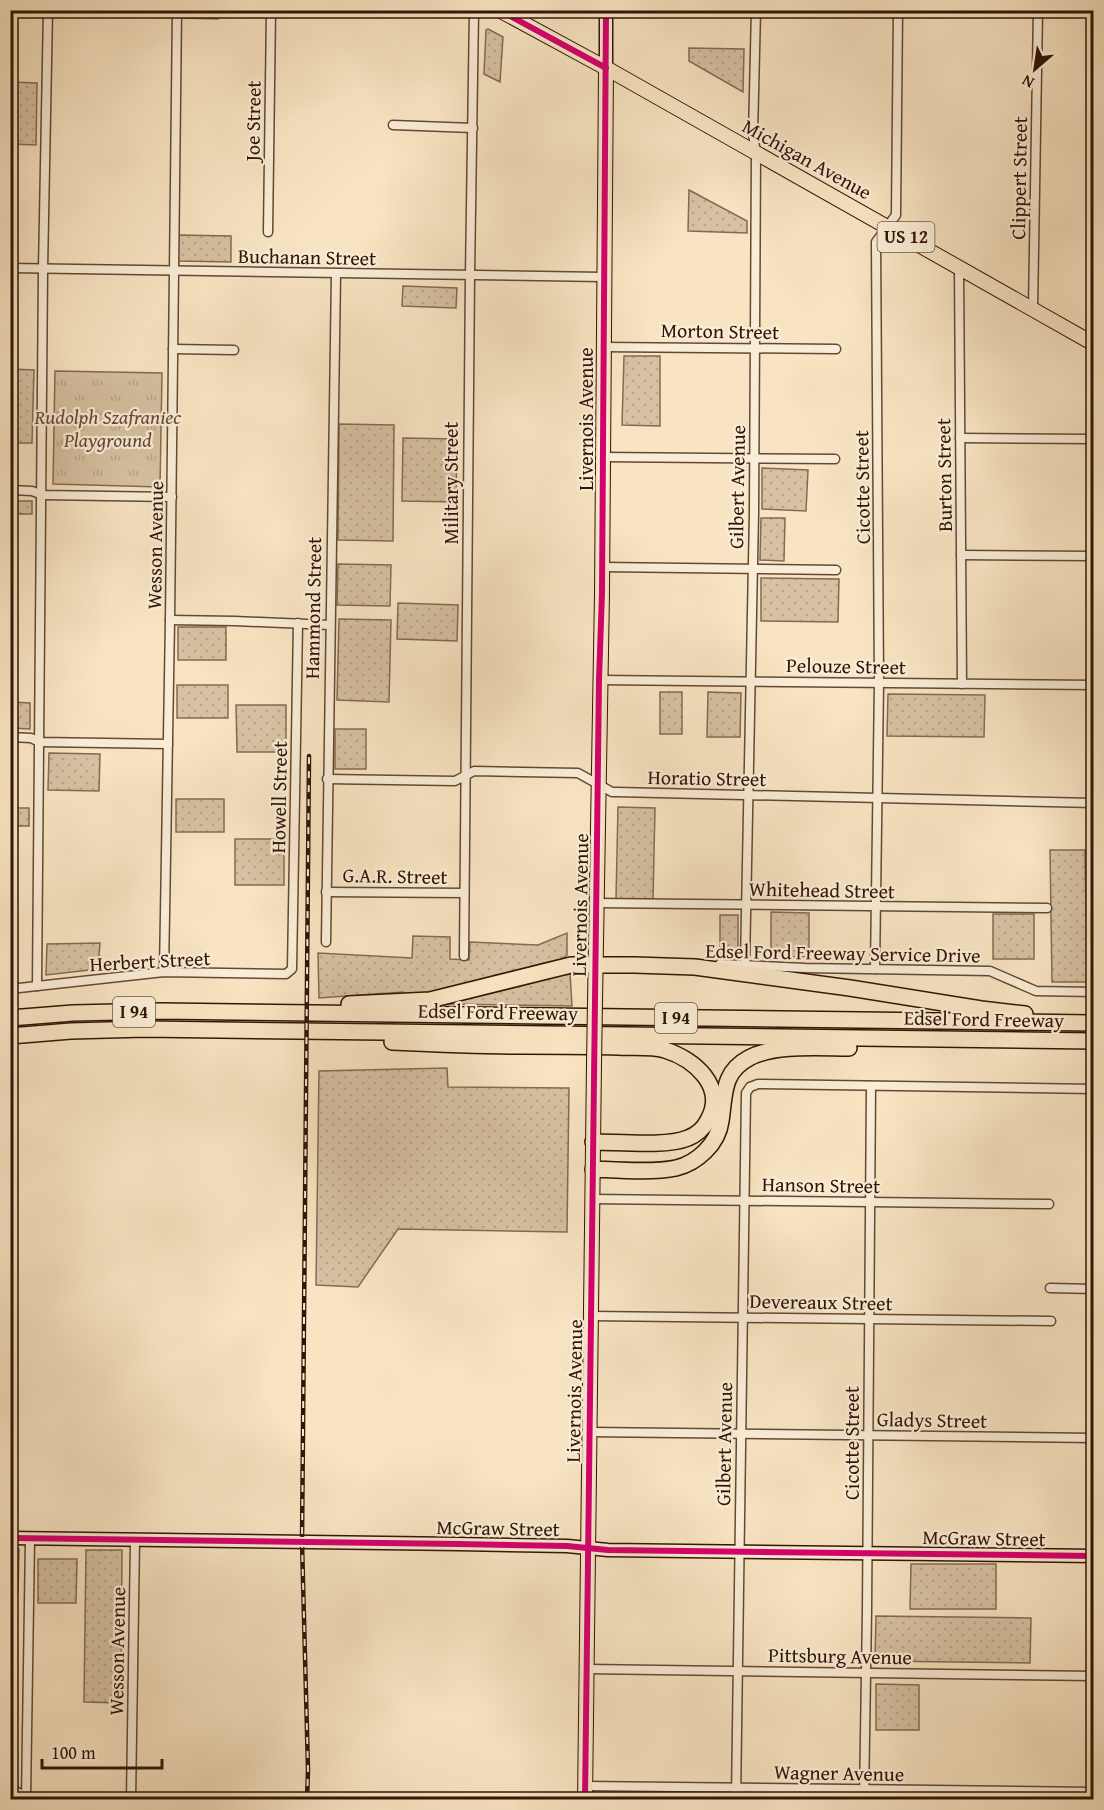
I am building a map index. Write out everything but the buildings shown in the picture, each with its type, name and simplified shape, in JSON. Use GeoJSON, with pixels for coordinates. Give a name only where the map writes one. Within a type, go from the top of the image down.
{"type":"FeatureCollection","features":[{"type":"Feature","properties":{"kind":"highway"},"geometry":{"type":"LineString","coordinates":[[258,1012],[285,1006],[430,1000],[478,990],[571,965],[595,969],[695,967],[981,1009],[1094,1023]]}},
{"type":"Feature","properties":{"kind":"highway","name":"Edsel Ford Freeway"},"geometry":{"type":"LineString","coordinates":[[10,1018],[73,1013],[258,1012],[1094,1023]]}},
{"type":"Feature","properties":{"kind":"highway","name":"Edsel Ford Freeway"},"geometry":{"type":"LineString","coordinates":[[10,1036],[109,1029],[1094,1041]]}},
{"type":"Feature","properties":{"kind":"highway"},"geometry":{"type":"LineString","coordinates":[[286,1031],[333,1039],[482,1046],[658,1049],[691,1063],[708,1080],[714,1099],[712,1111],[706,1123],[694,1136],[672,1142],[593,1142]]}},
{"type":"Feature","properties":{"kind":"highway"},"geometry":{"type":"LineString","coordinates":[[593,1169],[664,1169],[683,1166],[695,1160],[708,1148],[718,1131],[724,1088],[731,1074],[744,1061],[766,1051],[838,1048],[966,1048],[1006,1041]]}},
{"type":"Feature","properties":{"kind":"main road","name":"Michigan Avenue"},"geometry":{"type":"LineString","coordinates":[[499,10],[1094,344]]}},
{"type":"Feature","properties":{"kind":"main road","name":"Livernois Avenue"},"geometry":{"type":"LineString","coordinates":[[585,1793],[602,567],[606,68]]}},
{"type":"Feature","properties":{"kind":"main road"},"geometry":{"type":"LineString","coordinates":[[10,1791],[26,1799]]}},
{"type":"Feature","properties":{"kind":"street"},"geometry":{"type":"LineString","coordinates":[[37,986],[43,495],[43,269],[48,10]]}},
{"type":"Feature","properties":{"kind":"street","name":"Wesson Avenue"},"geometry":{"type":"LineString","coordinates":[[164,972],[177,10]]}},
{"type":"Feature","properties":{"kind":"street","name":"Joe Street"},"geometry":{"type":"LineString","coordinates":[[268,232],[271,10]]}},
{"type":"Feature","properties":{"kind":"street","name":"Military Street"},"geometry":{"type":"LineString","coordinates":[[464,956],[474,10]]}},
{"type":"Feature","properties":{"kind":"street","name":"Livernois Avenue"},"geometry":{"type":"LineString","coordinates":[[606,10],[606,68]]}},
{"type":"Feature","properties":{"kind":"street","name":"Gilbert Avenue"},"geometry":{"type":"LineString","coordinates":[[745,964],[756,348],[756,153],[753,134],[756,10]]}},
{"type":"Feature","properties":{"kind":"street","name":"Cicotte Street"},"geometry":{"type":"LineString","coordinates":[[875,969],[879,683],[876,242],[896,215],[898,10]]}},
{"type":"Feature","properties":{"kind":"street","name":"Clippert Street"},"geometry":{"type":"LineString","coordinates":[[1033,309],[1038,10]]}},
{"type":"Feature","properties":{"kind":"street"},"geometry":{"type":"LineString","coordinates":[[393,125],[473,128]]}},
{"type":"Feature","properties":{"kind":"street","name":"Burton Street"},"geometry":{"type":"LineString","coordinates":[[958,267],[962,684]]}},
{"type":"Feature","properties":{"kind":"street","name":"Buchanan Street"},"geometry":{"type":"LineString","coordinates":[[10,268],[603,277]]}},
{"type":"Feature","properties":{"kind":"street","name":"Hammond Street"},"geometry":{"type":"LineString","coordinates":[[326,942],[336,274]]}},
{"type":"Feature","properties":{"kind":"street","name":"Morton Street"},"geometry":{"type":"LineString","coordinates":[[603,347],[837,349]]}},
{"type":"Feature","properties":{"kind":"street"},"geometry":{"type":"LineString","coordinates":[[173,349],[234,350]]}},
{"type":"Feature","properties":{"kind":"street"},"geometry":{"type":"LineString","coordinates":[[960,438],[1094,439]]}},
{"type":"Feature","properties":{"kind":"street"},"geometry":{"type":"LineString","coordinates":[[602,457],[835,459]]}},
{"type":"Feature","properties":{"kind":"street"},"geometry":{"type":"LineString","coordinates":[[10,490],[32,491],[43,495],[172,497]]}},
{"type":"Feature","properties":{"kind":"street"},"geometry":{"type":"LineString","coordinates":[[961,555],[1094,556]]}},
{"type":"Feature","properties":{"kind":"street"},"geometry":{"type":"LineString","coordinates":[[602,567],[836,570]]}},
{"type":"Feature","properties":{"kind":"street"},"geometry":{"type":"LineString","coordinates":[[170,620],[330,625]]}},
{"type":"Feature","properties":{"kind":"street","name":"Howell Street"},"geometry":{"type":"LineString","coordinates":[[290,972],[293,966],[298,623]]}},
{"type":"Feature","properties":{"kind":"street","name":"Pelouze Street"},"geometry":{"type":"LineString","coordinates":[[599,680],[1094,685]]}},
{"type":"Feature","properties":{"kind":"street"},"geometry":{"type":"LineString","coordinates":[[10,737],[31,738],[40,742],[168,744]]}},
{"type":"Feature","properties":{"kind":"street","name":"Horatio Street"},"geometry":{"type":"LineString","coordinates":[[327,779],[455,781],[474,771],[579,773],[612,792],[1094,803]]}},
{"type":"Feature","properties":{"kind":"street","name":"G.A.R. Street"},"geometry":{"type":"LineString","coordinates":[[326,892],[464,893]]}},
{"type":"Feature","properties":{"kind":"street","name":"Whitehead Street"},"geometry":{"type":"LineString","coordinates":[[596,903],[875,908],[1047,908]]}},
{"type":"Feature","properties":{"kind":"street","name":"Edsel Ford Freeway Service Drive"},"geometry":{"type":"LineString","coordinates":[[695,967],[710,964],[745,964],[990,971],[1036,991],[1094,992]]}},
{"type":"Feature","properties":{"kind":"street","name":"Herbert Street"},"geometry":{"type":"LineString","coordinates":[[10,988],[164,972],[285,974],[290,972]]}},
{"type":"Feature","properties":{"kind":"street","name":"Gilbert Avenue"},"geometry":{"type":"LineString","coordinates":[[736,1800],[745,1097],[748,1089],[758,1084],[871,1086]]}},
{"type":"Feature","properties":{"kind":"street"},"geometry":{"type":"LineString","coordinates":[[871,1086],[1094,1089]]}},
{"type":"Feature","properties":{"kind":"street","name":"Cicotte Street"},"geometry":{"type":"LineString","coordinates":[[864,1800],[871,1086]]}},
{"type":"Feature","properties":{"kind":"street","name":"Hanson Street"},"geometry":{"type":"LineString","coordinates":[[592,1199],[1049,1204]]}},
{"type":"Feature","properties":{"kind":"street"},"geometry":{"type":"LineString","coordinates":[[1050,1288],[1094,1289]]}},
{"type":"Feature","properties":{"kind":"street","name":"Devereaux Street"},"geometry":{"type":"LineString","coordinates":[[591,1316],[1051,1321]]}},
{"type":"Feature","properties":{"kind":"street","name":"Gladys Street"},"geometry":{"type":"LineString","coordinates":[[590,1432],[1094,1438]]}},
{"type":"Feature","properties":{"kind":"street","name":"McGraw Street"},"geometry":{"type":"LineString","coordinates":[[10,1538],[469,1544],[608,1550],[1094,1556]]}},
{"type":"Feature","properties":{"kind":"street"},"geometry":{"type":"LineString","coordinates":[[26,1799],[30,1539]]}},
{"type":"Feature","properties":{"kind":"street","name":"Wesson Avenue"},"geometry":{"type":"LineString","coordinates":[[131,1800],[135,1540]]}},
{"type":"Feature","properties":{"kind":"street","name":"Pittsburg Avenue"},"geometry":{"type":"LineString","coordinates":[[586,1670],[1094,1676]]}},
{"type":"Feature","properties":{"kind":"street","name":"Wagner Avenue"},"geometry":{"type":"LineString","coordinates":[[585,1793],[736,1788],[1094,1792]]}},
{"type":"Feature","properties":{"kind":"green space"},"geometry":{"type":"Polygon","coordinates":[[[185,11],[218,11],[218,19],[184,18],[185,11]]]}},
{"type":"Feature","properties":{"kind":"green space"},"geometry":{"type":"Polygon","coordinates":[[[486,30],[503,37],[500,82],[484,74],[486,30]]]}},
{"type":"Feature","properties":{"kind":"green space"},"geometry":{"type":"Polygon","coordinates":[[[689,48],[744,49],[743,92],[689,61],[689,48]]]}},
{"type":"Feature","properties":{"kind":"green space"},"geometry":{"type":"Polygon","coordinates":[[[11,82],[37,83],[36,145],[11,144],[11,82]]]}},
{"type":"Feature","properties":{"kind":"green space"},"geometry":{"type":"Polygon","coordinates":[[[689,190],[747,221],[747,233],[688,231],[689,190]]]}},
{"type":"Feature","properties":{"kind":"green space"},"geometry":{"type":"Polygon","coordinates":[[[178,235],[231,236],[231,262],[178,261],[178,235]]]}},
{"type":"Feature","properties":{"kind":"green space"},"geometry":{"type":"Polygon","coordinates":[[[403,286],[457,288],[456,308],[402,306],[403,286]]]}},
{"type":"Feature","properties":{"kind":"green space"},"geometry":{"type":"Polygon","coordinates":[[[624,356],[660,356],[660,426],[622,425],[624,356]]]}},
{"type":"Feature","properties":{"kind":"green space"},"geometry":{"type":"Polygon","coordinates":[[[11,369],[34,370],[32,443],[11,443],[11,369]]]}},
{"type":"Feature","properties":{"kind":"green space","name":"Rudolph Szafraniec Playground"},"geometry":{"type":"Polygon","coordinates":[[[55,371],[162,373],[160,487],[53,484],[55,371]]]}},
{"type":"Feature","properties":{"kind":"green space"},"geometry":{"type":"Polygon","coordinates":[[[339,424],[394,425],[393,541],[338,540],[339,424]]]}},
{"type":"Feature","properties":{"kind":"green space"},"geometry":{"type":"Polygon","coordinates":[[[403,438],[457,439],[456,502],[402,501],[403,438]]]}},
{"type":"Feature","properties":{"kind":"green space"},"geometry":{"type":"Polygon","coordinates":[[[762,468],[808,470],[806,511],[762,509],[762,468]]]}},
{"type":"Feature","properties":{"kind":"green space"},"geometry":{"type":"Polygon","coordinates":[[[11,501],[32,501],[32,514],[11,514],[11,501]]]}},
{"type":"Feature","properties":{"kind":"green space"},"geometry":{"type":"Polygon","coordinates":[[[761,518],[785,518],[784,561],[760,560],[761,518]]]}},
{"type":"Feature","properties":{"kind":"green space"},"geometry":{"type":"Polygon","coordinates":[[[338,564],[391,565],[390,606],[337,605],[338,564]]]}},
{"type":"Feature","properties":{"kind":"green space"},"geometry":{"type":"Polygon","coordinates":[[[761,578],[839,579],[838,622],[761,621],[761,578]]]}},
{"type":"Feature","properties":{"kind":"green space"},"geometry":{"type":"Polygon","coordinates":[[[398,603],[458,605],[457,641],[397,639],[398,603]]]}},
{"type":"Feature","properties":{"kind":"green space"},"geometry":{"type":"Polygon","coordinates":[[[339,619],[391,620],[389,702],[337,700],[339,619]]]}},
{"type":"Feature","properties":{"kind":"green space"},"geometry":{"type":"Polygon","coordinates":[[[178,627],[226,627],[226,660],[178,660],[178,627]]]}},
{"type":"Feature","properties":{"kind":"green space"},"geometry":{"type":"Polygon","coordinates":[[[177,685],[228,685],[228,718],[177,718],[177,685]]]}},
{"type":"Feature","properties":{"kind":"green space"},"geometry":{"type":"Polygon","coordinates":[[[660,692],[682,692],[682,734],[660,734],[660,692]]]}},
{"type":"Feature","properties":{"kind":"green space"},"geometry":{"type":"Polygon","coordinates":[[[708,692],[741,693],[740,737],[707,737],[708,692]]]}},
{"type":"Feature","properties":{"kind":"green space"},"geometry":{"type":"Polygon","coordinates":[[[888,694],[985,695],[984,737],[887,736],[888,694]]]}},
{"type":"Feature","properties":{"kind":"green space"},"geometry":{"type":"Polygon","coordinates":[[[11,702],[30,703],[30,729],[11,728],[11,702]]]}},
{"type":"Feature","properties":{"kind":"green space"},"geometry":{"type":"Polygon","coordinates":[[[236,705],[286,705],[286,752],[237,752],[236,705]]]}},
{"type":"Feature","properties":{"kind":"green space"},"geometry":{"type":"Polygon","coordinates":[[[335,729],[366,729],[366,769],[335,769],[335,729]]]}},
{"type":"Feature","properties":{"kind":"green space"},"geometry":{"type":"Polygon","coordinates":[[[49,753],[100,754],[99,791],[48,790],[49,753]]]}},
{"type":"Feature","properties":{"kind":"green space"},"geometry":{"type":"Polygon","coordinates":[[[176,799],[224,799],[224,832],[176,832],[176,799]]]}},
{"type":"Feature","properties":{"kind":"green space"},"geometry":{"type":"Polygon","coordinates":[[[618,807],[655,808],[653,899],[616,899],[618,807]]]}},
{"type":"Feature","properties":{"kind":"green space"},"geometry":{"type":"Polygon","coordinates":[[[11,808],[29,808],[29,826],[11,826],[11,808]]]}},
{"type":"Feature","properties":{"kind":"green space"},"geometry":{"type":"Polygon","coordinates":[[[235,839],[284,839],[284,885],[235,885],[235,839]]]}},
{"type":"Feature","properties":{"kind":"green space"},"geometry":{"type":"Polygon","coordinates":[[[1050,850],[1085,850],[1087,982],[1052,982],[1050,850]]]}},
{"type":"Feature","properties":{"kind":"green space"},"geometry":{"type":"Polygon","coordinates":[[[771,912],[809,913],[809,957],[771,957],[771,912]]]}},
{"type":"Feature","properties":{"kind":"green space"},"geometry":{"type":"Polygon","coordinates":[[[993,914],[1034,914],[1034,959],[993,959],[993,914]]]}},
{"type":"Feature","properties":{"kind":"green space"},"geometry":{"type":"Polygon","coordinates":[[[720,915],[738,915],[738,958],[720,957],[720,915]]]}},
{"type":"Feature","properties":{"kind":"green space"},"geometry":{"type":"Polygon","coordinates":[[[567,933],[567,955],[562,959],[501,977],[435,994],[403,996],[403,992],[319,998],[318,953],[412,958],[413,936],[450,937],[450,959],[469,960],[470,942],[538,945],[567,933]]]}},
{"type":"Feature","properties":{"kind":"green space"},"geometry":{"type":"Polygon","coordinates":[[[100,943],[98,969],[46,975],[47,944],[100,943]]]}},
{"type":"Feature","properties":{"kind":"green space"},"geometry":{"type":"Polygon","coordinates":[[[570,973],[572,1006],[443,1004],[546,976],[570,973]]]}},
{"type":"Feature","properties":{"kind":"green space"},"geometry":{"type":"Polygon","coordinates":[[[447,1068],[448,1087],[569,1088],[567,1232],[398,1229],[358,1287],[316,1285],[319,1071],[447,1068]]]}},
{"type":"Feature","properties":{"kind":"green space"},"geometry":{"type":"Polygon","coordinates":[[[11,1549],[19,1549],[18,1592],[11,1592],[11,1549]]]}},
{"type":"Feature","properties":{"kind":"green space"},"geometry":{"type":"Polygon","coordinates":[[[86,1550],[122,1550],[121,1703],[84,1702],[86,1550]]]}},
{"type":"Feature","properties":{"kind":"green space"},"geometry":{"type":"Polygon","coordinates":[[[38,1559],[77,1559],[76,1603],[38,1603],[38,1559]]]}},
{"type":"Feature","properties":{"kind":"green space"},"geometry":{"type":"Polygon","coordinates":[[[911,1564],[996,1564],[996,1609],[910,1609],[911,1564]]]}},
{"type":"Feature","properties":{"kind":"green space"},"geometry":{"type":"Polygon","coordinates":[[[876,1616],[1031,1618],[1030,1663],[875,1661],[876,1616]]]}},
{"type":"Feature","properties":{"kind":"green space"},"geometry":{"type":"Polygon","coordinates":[[[876,1684],[919,1685],[919,1730],[876,1730],[876,1684]]]}},
{"type":"Feature","properties":{"kind":"green space"},"geometry":{"type":"Polygon","coordinates":[[[10,1713],[16,1713],[15,1773],[11,1770],[10,1713]]]}},
{"type":"Feature","properties":{"kind":"railway"},"geometry":{"type":"LineString","coordinates":[[307,1800],[302,1542],[309,756]]}},
{"type":"Feature","properties":{"kind":"cycle path"},"geometry":{"type":"LineString","coordinates":[[499,10],[606,68]]}},
{"type":"Feature","properties":{"kind":"cycle path"},"geometry":{"type":"LineString","coordinates":[[585,1800],[602,593],[606,10]]}},
{"type":"Feature","properties":{"kind":"cycle path"},"geometry":{"type":"LineString","coordinates":[[10,1538],[567,1546],[608,1550],[1094,1556]]}}]}
